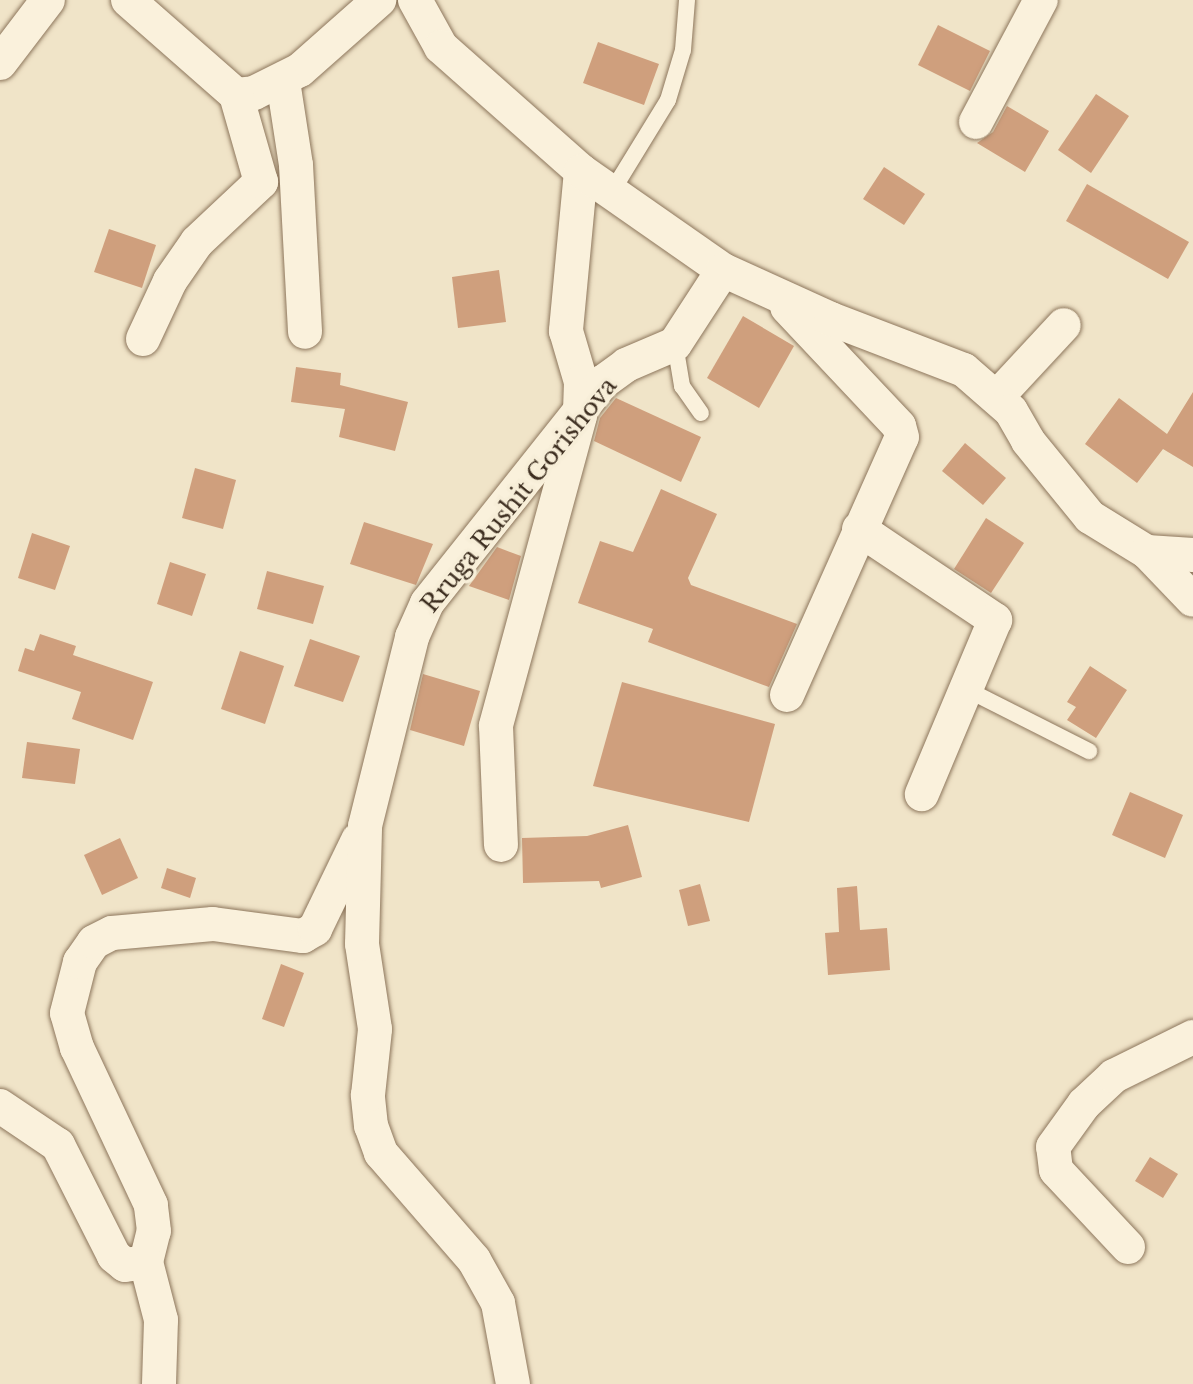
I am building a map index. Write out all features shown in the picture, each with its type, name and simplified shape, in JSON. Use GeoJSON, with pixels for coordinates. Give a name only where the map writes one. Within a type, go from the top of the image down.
{"type":"FeatureCollection","features":[{"type":"Feature","properties":{"kind":"street"},"geometry":{"type":"LineString","coordinates":[[0,63],[48,0]]}},
{"type":"Feature","properties":{"kind":"street"},"geometry":{"type":"LineString","coordinates":[[128,0],[236,95],[261,182],[197,242],[170,281],[143,339]]}},
{"type":"Feature","properties":{"kind":"street"},"geometry":{"type":"LineString","coordinates":[[236,95],[283,81],[338,41],[379,0]]}},
{"type":"Feature","properties":{"kind":"street"},"geometry":{"type":"LineString","coordinates":[[415,0],[441,47],[581,171],[723,270],[776,295],[937,357],[997,397],[1090,517],[1147,552],[1193,600]]}},
{"type":"Feature","properties":{"kind":"street"},"geometry":{"type":"LineString","coordinates":[[976,122],[1041,0]]}},
{"type":"Feature","properties":{"kind":"street"},"geometry":{"type":"LineString","coordinates":[[283,81],[296,165],[305,332]]}},
{"type":"Feature","properties":{"kind":"street"},"geometry":{"type":"LineString","coordinates":[[501,845],[496,726],[580,416],[581,382],[566,331],[581,171]]}},
{"type":"Feature","properties":{"kind":"street"},"geometry":{"type":"LineString","coordinates":[[675,344],[723,270]]}},
{"type":"Feature","properties":{"kind":"street"},"geometry":{"type":"LineString","coordinates":[[776,295],[899,426],[899,447],[859,529],[787,695]]}},
{"type":"Feature","properties":{"kind":"street"},"geometry":{"type":"LineString","coordinates":[[997,397],[1064,325]]}},
{"type":"Feature","properties":{"kind":"street","name":"Rruga Rushit Gorishova"},"geometry":{"type":"LineString","coordinates":[[513,1384],[498,1303],[474,1260],[381,1153],[371,1126],[368,1095],[375,1029],[362,944],[365,826],[412,637],[427,603],[580,416],[603,382],[626,365],[675,344]]}},
{"type":"Feature","properties":{"kind":"street"},"geometry":{"type":"LineString","coordinates":[[859,529],[995,620],[922,794]]}},
{"type":"Feature","properties":{"kind":"street"},"geometry":{"type":"LineString","coordinates":[[1147,552],[1193,555]]}},
{"type":"Feature","properties":{"kind":"street"},"geometry":{"type":"LineString","coordinates":[[159,1384],[161,1320],[146,1262],[154,1231],[151,1205],[77,1048],[67,1013],[80,962],[94,942],[112,933],[213,924],[303,936],[315,929],[365,826]]}},
{"type":"Feature","properties":{"kind":"street"},"geometry":{"type":"LineString","coordinates":[[1128,1247],[1056,1170],[1053,1147],[1084,1104],[1114,1076],[1193,1037]]}},
{"type":"Feature","properties":{"kind":"street"},"geometry":{"type":"LineString","coordinates":[[0,1106],[58,1145],[114,1256],[136,1267],[146,1262]]}},
{"type":"Feature","properties":{"kind":"lane"},"geometry":{"type":"LineString","coordinates":[[611,193],[668,100],[683,50],[687,0]]}},
{"type":"Feature","properties":{"kind":"lane"},"geometry":{"type":"LineString","coordinates":[[675,344],[682,386],[701,413]]}},
{"type":"Feature","properties":{"kind":"lane"},"geometry":{"type":"LineString","coordinates":[[966,689],[1089,751]]}},
{"type":"Feature","properties":{"kind":"building"},"geometry":{"type":"Polygon","coordinates":[[[938,25],[990,51],[970,91],[918,65],[938,25]]]}},
{"type":"Feature","properties":{"kind":"building"},"geometry":{"type":"Polygon","coordinates":[[[598,42],[659,64],[644,105],[583,83],[598,42]]]}},
{"type":"Feature","properties":{"kind":"building"},"geometry":{"type":"Polygon","coordinates":[[[1096,94],[1129,116],[1091,173],[1058,150],[1096,94]]]}},
{"type":"Feature","properties":{"kind":"building"},"geometry":{"type":"Polygon","coordinates":[[[1007,106],[1049,131],[1025,172],[977,143],[993,132],[1007,106]]]}},
{"type":"Feature","properties":{"kind":"building"},"geometry":{"type":"Polygon","coordinates":[[[884,167],[925,194],[904,225],[863,199],[884,167]]]}},
{"type":"Feature","properties":{"kind":"building"},"geometry":{"type":"Polygon","coordinates":[[[1087,184],[1189,242],[1168,279],[1066,221],[1087,184]]]}},
{"type":"Feature","properties":{"kind":"building"},"geometry":{"type":"Polygon","coordinates":[[[109,229],[156,245],[142,288],[94,272],[109,229]]]}},
{"type":"Feature","properties":{"kind":"building"},"geometry":{"type":"Polygon","coordinates":[[[499,270],[506,322],[458,328],[452,277],[499,270]]]}},
{"type":"Feature","properties":{"kind":"building"},"geometry":{"type":"Polygon","coordinates":[[[743,316],[794,346],[759,408],[707,378],[743,316]]]}},
{"type":"Feature","properties":{"kind":"building"},"geometry":{"type":"Polygon","coordinates":[[[296,367],[341,373],[340,385],[408,402],[395,451],[339,437],[345,409],[291,402],[296,367]]]}},
{"type":"Feature","properties":{"kind":"building"},"geometry":{"type":"Polygon","coordinates":[[[1193,392],[1193,467],[1163,449],[1137,483],[1085,444],[1119,398],[1167,434],[1193,392]]]}},
{"type":"Feature","properties":{"kind":"building"},"geometry":{"type":"Polygon","coordinates":[[[616,398],[701,437],[681,482],[594,441],[600,418],[616,398]]]}},
{"type":"Feature","properties":{"kind":"building"},"geometry":{"type":"Polygon","coordinates":[[[965,443],[1006,478],[983,505],[942,471],[965,443]]]}},
{"type":"Feature","properties":{"kind":"building"},"geometry":{"type":"Polygon","coordinates":[[[195,468],[236,480],[223,529],[182,518],[195,468]]]}},
{"type":"Feature","properties":{"kind":"building"},"geometry":{"type":"Polygon","coordinates":[[[661,489],[717,514],[688,578],[691,585],[797,624],[769,687],[648,642],[653,629],[578,603],[600,541],[633,552],[661,489]]]}},
{"type":"Feature","properties":{"kind":"building"},"geometry":{"type":"Polygon","coordinates":[[[986,518],[1024,543],[991,593],[954,569],[986,518]]]}},
{"type":"Feature","properties":{"kind":"building"},"geometry":{"type":"Polygon","coordinates":[[[364,522],[433,544],[416,585],[350,564],[364,522]]]}},
{"type":"Feature","properties":{"kind":"building"},"geometry":{"type":"Polygon","coordinates":[[[32,533],[70,546],[55,590],[18,578],[32,533]]]}},
{"type":"Feature","properties":{"kind":"building"},"geometry":{"type":"Polygon","coordinates":[[[497,547],[521,556],[509,600],[469,586],[497,547]]]}},
{"type":"Feature","properties":{"kind":"building"},"geometry":{"type":"Polygon","coordinates":[[[170,562],[206,574],[192,616],[157,604],[170,562]]]}},
{"type":"Feature","properties":{"kind":"building"},"geometry":{"type":"Polygon","coordinates":[[[267,571],[324,586],[313,624],[257,609],[267,571]]]}},
{"type":"Feature","properties":{"kind":"building"},"geometry":{"type":"Polygon","coordinates":[[[40,634],[76,646],[73,655],[153,682],[133,740],[72,719],[81,692],[18,671],[25,648],[34,651],[40,634]]]}},
{"type":"Feature","properties":{"kind":"building"},"geometry":{"type":"Polygon","coordinates":[[[310,639],[360,656],[343,702],[294,686],[310,639]]]}},
{"type":"Feature","properties":{"kind":"building"},"geometry":{"type":"Polygon","coordinates":[[[240,651],[284,666],[265,724],[221,709],[240,651]]]}},
{"type":"Feature","properties":{"kind":"building"},"geometry":{"type":"Polygon","coordinates":[[[1090,666],[1127,690],[1096,738],[1067,720],[1076,707],[1067,702],[1090,666]]]}},
{"type":"Feature","properties":{"kind":"building"},"geometry":{"type":"Polygon","coordinates":[[[423,674],[480,691],[464,746],[410,730],[423,674]]]}},
{"type":"Feature","properties":{"kind":"building"},"geometry":{"type":"Polygon","coordinates":[[[622,682],[775,724],[749,822],[593,786],[622,682]]]}},
{"type":"Feature","properties":{"kind":"building"},"geometry":{"type":"Polygon","coordinates":[[[27,742],[80,749],[75,784],[22,778],[27,742]]]}},
{"type":"Feature","properties":{"kind":"building"},"geometry":{"type":"Polygon","coordinates":[[[1130,792],[1183,815],[1165,858],[1112,835],[1130,792]]]}},
{"type":"Feature","properties":{"kind":"building"},"geometry":{"type":"Polygon","coordinates":[[[628,825],[642,877],[601,888],[599,881],[523,883],[522,838],[587,836],[628,825]]]}},
{"type":"Feature","properties":{"kind":"building"},"geometry":{"type":"Polygon","coordinates":[[[120,838],[138,878],[102,895],[84,855],[120,838]]]}},
{"type":"Feature","properties":{"kind":"building"},"geometry":{"type":"Polygon","coordinates":[[[167,868],[196,878],[190,898],[161,888],[167,868]]]}},
{"type":"Feature","properties":{"kind":"building"},"geometry":{"type":"Polygon","coordinates":[[[700,884],[710,921],[688,926],[679,890],[700,884]]]}},
{"type":"Feature","properties":{"kind":"building"},"geometry":{"type":"Polygon","coordinates":[[[857,886],[860,930],[887,928],[890,970],[828,975],[825,933],[839,932],[837,888],[857,886]]]}},
{"type":"Feature","properties":{"kind":"building"},"geometry":{"type":"Polygon","coordinates":[[[281,964],[304,973],[284,1027],[262,1019],[281,964]]]}},
{"type":"Feature","properties":{"kind":"building"},"geometry":{"type":"Polygon","coordinates":[[[1150,1157],[1178,1174],[1163,1198],[1135,1181],[1150,1157]]]}}]}
